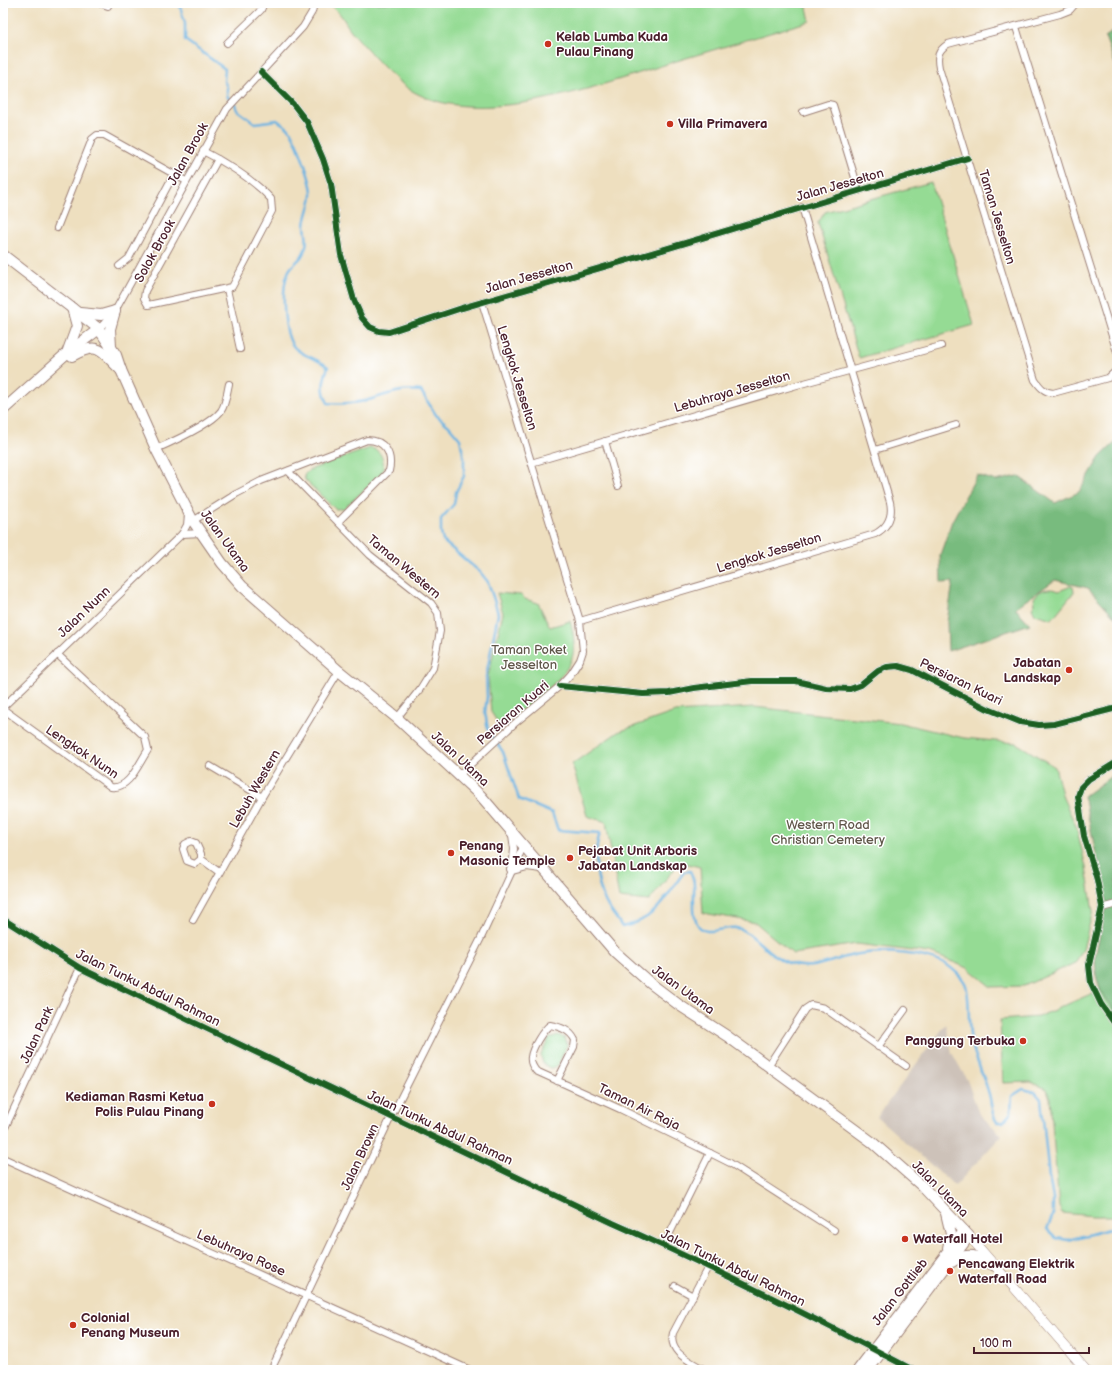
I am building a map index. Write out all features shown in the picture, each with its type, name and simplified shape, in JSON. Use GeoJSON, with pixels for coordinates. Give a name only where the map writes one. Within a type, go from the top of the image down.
{"type":"FeatureCollection","features":[{"type":"Feature","properties":{"kind":"main road","name":"Jalan Utama"},"geometry":{"type":"LineString","coordinates":[[3,255],[99,329],[116,355],[121,370],[156,449],[187,510],[222,563],[242,586],[339,671],[397,718],[481,796],[615,952],[650,984],[768,1066],[872,1142],[922,1186],[966,1234]]}},
{"type":"Feature","properties":{"kind":"main road"},"geometry":{"type":"LineString","coordinates":[[68,353],[77,326],[75,310],[101,315],[115,312],[110,329],[111,347]]}},
{"type":"Feature","properties":{"kind":"main road"},"geometry":{"type":"LineString","coordinates":[[3,410],[54,364],[99,329]]}},
{"type":"Feature","properties":{"kind":"main road"},"geometry":{"type":"LineString","coordinates":[[54,364],[84,349],[95,348],[121,370]]}},
{"type":"Feature","properties":{"kind":"main road"},"geometry":{"type":"LineString","coordinates":[[512,869],[528,865],[542,867]]}},
{"type":"Feature","properties":{"kind":"main road"},"geometry":{"type":"LineString","coordinates":[[946,1212],[951,1234],[947,1252]]}},
{"type":"Feature","properties":{"kind":"main road","name":"Jalan Gottlieb"},"geometry":{"type":"LineString","coordinates":[[868,1370],[876,1350],[947,1252],[966,1234]]}},
{"type":"Feature","properties":{"kind":"main road","name":"Jalan Gottlieb"},"geometry":{"type":"LineString","coordinates":[[858,1370],[946,1266],[966,1234]]}},
{"type":"Feature","properties":{"kind":"main road"},"geometry":{"type":"LineString","coordinates":[[946,1266],[958,1258],[969,1254],[981,1258],[995,1266]]}},
{"type":"Feature","properties":{"kind":"street"},"geometry":{"type":"LineString","coordinates":[[99,3],[108,6]]}},
{"type":"Feature","properties":{"kind":"street"},"geometry":{"type":"LineString","coordinates":[[227,43],[261,10],[264,3]]}},
{"type":"Feature","properties":{"kind":"street","name":"Jalan Brook"},"geometry":{"type":"LineString","coordinates":[[99,329],[115,312],[227,109],[238,94],[303,27],[312,12],[314,3]]}},
{"type":"Feature","properties":{"kind":"street","name":"Taman Jesselton"},"geometry":{"type":"LineString","coordinates":[[1076,3],[1066,12],[1016,27],[998,29],[948,44],[939,52],[937,57],[939,68],[968,158],[1035,380],[1040,388],[1047,392],[1062,392],[1108,378],[1117,370]]}},
{"type":"Feature","properties":{"kind":"street"},"geometry":{"type":"LineString","coordinates":[[1016,27],[1117,352]]}},
{"type":"Feature","properties":{"kind":"street","name":"Jalan Jesselton"},"geometry":{"type":"LineString","coordinates":[[261,72],[293,104],[307,122],[331,184],[341,255],[354,300],[362,318],[370,327],[379,331],[389,332],[482,302],[652,254],[802,207],[968,158]]}},
{"type":"Feature","properties":{"kind":"street"},"geometry":{"type":"LineString","coordinates":[[803,112],[828,104],[832,105],[859,191]]}},
{"type":"Feature","properties":{"kind":"street"},"geometry":{"type":"LineString","coordinates":[[57,228],[92,139],[97,135],[104,135],[186,181]]}},
{"type":"Feature","properties":{"kind":"street"},"geometry":{"type":"LineString","coordinates":[[203,152],[218,159],[255,183],[271,199],[272,211],[236,282],[232,287],[227,289],[240,349]]}},
{"type":"Feature","properties":{"kind":"street","name":"Solok Brook"},"geometry":{"type":"LineString","coordinates":[[218,159],[145,291],[144,298],[146,304],[151,305],[227,289]]}},
{"type":"Feature","properties":{"kind":"street"},"geometry":{"type":"LineString","coordinates":[[119,266],[129,258],[174,174]]}},
{"type":"Feature","properties":{"kind":"street","name":"Lengkok Jesselton"},"geometry":{"type":"LineString","coordinates":[[580,621],[881,531],[889,521],[892,509],[852,370],[802,207]]}},
{"type":"Feature","properties":{"kind":"street","name":"Lengkok Jesselton"},"geometry":{"type":"LineString","coordinates":[[482,302],[580,621],[583,651],[580,660],[560,686]]}},
{"type":"Feature","properties":{"kind":"street","name":"Lebuhraya Jesselton"},"geometry":{"type":"LineString","coordinates":[[531,463],[852,370],[941,346]]}},
{"type":"Feature","properties":{"kind":"street"},"geometry":{"type":"LineString","coordinates":[[156,449],[170,443],[216,416],[223,408],[229,384]]}},
{"type":"Feature","properties":{"kind":"street"},"geometry":{"type":"LineString","coordinates":[[875,450],[956,425]]}},
{"type":"Feature","properties":{"kind":"street"},"geometry":{"type":"LineString","coordinates":[[194,521],[236,494],[261,481],[367,440],[376,440],[383,444],[390,458],[389,471],[338,522]]}},
{"type":"Feature","properties":{"kind":"street"},"geometry":{"type":"LineString","coordinates":[[605,441],[618,486]]}},
{"type":"Feature","properties":{"kind":"street","name":"Taman Western"},"geometry":{"type":"LineString","coordinates":[[288,471],[370,555],[431,602],[438,613],[439,637],[431,672],[420,689],[397,718]]}},
{"type":"Feature","properties":{"kind":"street"},"geometry":{"type":"LineString","coordinates":[[182,534],[187,525],[187,510]]}},
{"type":"Feature","properties":{"kind":"street"},"geometry":{"type":"LineString","coordinates":[[182,534],[201,533]]}},
{"type":"Feature","properties":{"kind":"street","name":"Jalan Nunn"},"geometry":{"type":"LineString","coordinates":[[3,708],[182,534]]}},
{"type":"Feature","properties":{"kind":"street","name":"Lengkok Nunn"},"geometry":{"type":"LineString","coordinates":[[3,708],[111,787],[116,788],[127,782],[148,750],[146,737],[57,654]]}},
{"type":"Feature","properties":{"kind":"street","name":"Persiaran Kuari"},"geometry":{"type":"LineString","coordinates":[[459,775],[485,750],[560,686],[643,694],[669,693],[694,688],[752,681],[796,681],[826,688],[850,689],[861,685],[878,671],[887,667],[898,666],[912,670],[988,709],[1020,722],[1039,725],[1054,724],[1117,708]]}},
{"type":"Feature","properties":{"kind":"street","name":"Lebuh Western"},"geometry":{"type":"LineString","coordinates":[[193,920],[262,797],[339,671]]}},
{"type":"Feature","properties":{"kind":"street"},"geometry":{"type":"LineString","coordinates":[[1117,762],[1089,779],[1081,787],[1078,796],[1084,836],[1097,880],[1102,908],[1094,936],[1089,965],[1091,983],[1101,1004],[1117,1027]]}},
{"type":"Feature","properties":{"kind":"street"},"geometry":{"type":"LineString","coordinates":[[210,766],[262,797]]}},
{"type":"Feature","properties":{"kind":"street"},"geometry":{"type":"LineString","coordinates":[[510,828],[514,843],[512,869]]}},
{"type":"Feature","properties":{"kind":"street","name":"Jalan Brown"},"geometry":{"type":"LineString","coordinates":[[271,1370],[391,1117],[481,938],[524,845]]}},
{"type":"Feature","properties":{"kind":"street"},"geometry":{"type":"LineString","coordinates":[[201,859],[219,872]]}},
{"type":"Feature","properties":{"kind":"street"},"geometry":{"type":"LineString","coordinates":[[1102,908],[1117,904]]}},
{"type":"Feature","properties":{"kind":"street","name":"Jalan Tunku Abdul Rahman"},"geometry":{"type":"LineString","coordinates":[[3,919],[80,968],[391,1117],[664,1245],[876,1350],[913,1370]]}},
{"type":"Feature","properties":{"kind":"street","name":"Jalan Park"},"geometry":{"type":"LineString","coordinates":[[3,1132],[5,1124],[80,968]]}},
{"type":"Feature","properties":{"kind":"street"},"geometry":{"type":"LineString","coordinates":[[768,1066],[805,1009],[811,1005],[824,1008],[906,1066]]}},
{"type":"Feature","properties":{"kind":"street"},"geometry":{"type":"LineString","coordinates":[[878,1047],[905,1010]]}},
{"type":"Feature","properties":{"kind":"street","name":"Taman Air Raja"},"geometry":{"type":"LineString","coordinates":[[557,1081],[574,1047],[575,1040],[572,1034],[559,1027],[550,1026],[544,1030],[530,1056],[531,1065],[536,1072],[730,1163],[834,1230]]}},
{"type":"Feature","properties":{"kind":"street"},"geometry":{"type":"LineString","coordinates":[[664,1245],[710,1153]]}},
{"type":"Feature","properties":{"kind":"street","name":"Lebuhraya Rose"},"geometry":{"type":"LineString","coordinates":[[3,1158],[470,1370]]}},
{"type":"Feature","properties":{"kind":"street"},"geometry":{"type":"LineString","coordinates":[[966,1234],[1086,1370]]}},
{"type":"Feature","properties":{"kind":"street"},"geometry":{"type":"LineString","coordinates":[[705,1370],[678,1354],[671,1340],[673,1333],[694,1296],[708,1267]]}},
{"type":"Feature","properties":{"kind":"street"},"geometry":{"type":"LineString","coordinates":[[674,1286],[694,1296]]}},
{"type":"Feature","properties":{"kind":"shaded area"},"geometry":{"type":"Polygon","coordinates":[[[946,1024],[952,1053],[967,1080],[979,1114],[1002,1135],[955,1186],[877,1117],[946,1024]]]}},
{"type":"Feature","properties":{"kind":"green space","name":"Kelab Lumba Kuda Pulau Pinang"},"geometry":{"type":"Polygon","coordinates":[[[331,3],[806,3],[810,21],[585,89],[548,98],[511,104],[476,106],[443,103],[414,92],[406,87],[398,81],[366,48],[339,13],[331,6],[331,3]]]}},
{"type":"Feature","properties":{"kind":"green space"},"geometry":{"type":"Polygon","coordinates":[[[1117,29],[1117,69],[1105,37],[1117,29]]]}},
{"type":"Feature","properties":{"kind":"green space"},"geometry":{"type":"Polygon","coordinates":[[[931,182],[974,325],[859,358],[818,223],[825,212],[931,182]]]}},
{"type":"Feature","properties":{"kind":"green space"},"geometry":{"type":"Polygon","coordinates":[[[1117,441],[1117,619],[1088,588],[1055,580],[1015,608],[1030,624],[948,651],[947,622],[953,582],[941,583],[940,555],[952,521],[977,475],[996,481],[1018,476],[1055,503],[1079,492],[1100,457],[1117,441]]]}},
{"type":"Feature","properties":{"kind":"green space"},"geometry":{"type":"Polygon","coordinates":[[[370,448],[374,449],[381,455],[383,466],[381,475],[343,509],[335,509],[305,480],[304,475],[309,470],[370,448]]]}},
{"type":"Feature","properties":{"kind":"green space"},"geometry":{"type":"Polygon","coordinates":[[[1071,586],[1073,587],[1074,592],[1052,619],[1035,614],[1032,608],[1035,603],[1034,598],[1036,595],[1048,589],[1059,591],[1071,586]]]}},
{"type":"Feature","properties":{"kind":"green space","name":"Taman Poket Jesselton"},"geometry":{"type":"Polygon","coordinates":[[[497,593],[521,595],[525,599],[538,603],[550,627],[570,621],[574,641],[574,651],[571,661],[558,680],[500,726],[491,712],[488,676],[503,613],[497,593]]]}},
{"type":"Feature","properties":{"kind":"green space","name":"Western Road Christian Cemetery"},"geometry":{"type":"Polygon","coordinates":[[[754,707],[900,723],[964,738],[1016,743],[1055,767],[1063,798],[1076,826],[1086,867],[1093,911],[1083,949],[1075,963],[1024,986],[991,987],[968,968],[930,953],[857,944],[793,954],[755,922],[703,913],[700,867],[680,862],[649,901],[619,898],[606,822],[587,816],[572,764],[618,732],[675,712],[754,707]]]}},
{"type":"Feature","properties":{"kind":"green space"},"geometry":{"type":"Polygon","coordinates":[[[1117,772],[1117,1014],[1100,990],[1096,975],[1095,957],[1106,903],[1084,796],[1117,772]]]}},
{"type":"Feature","properties":{"kind":"green space"},"geometry":{"type":"Polygon","coordinates":[[[1117,917],[1117,1216],[1093,1216],[1062,1213],[1059,1207],[1050,1098],[1047,1089],[1031,1082],[1003,1083],[1000,1020],[1038,1017],[1100,990],[1096,975],[1095,957],[1117,917]]]}},
{"type":"Feature","properties":{"kind":"green space"},"geometry":{"type":"Polygon","coordinates":[[[558,1035],[565,1038],[567,1045],[558,1065],[550,1068],[543,1064],[541,1055],[549,1038],[558,1035]]]}},
{"type":"Feature","properties":{"kind":"waterway"},"geometry":{"type":"LineString","coordinates":[[179,3],[185,23],[185,40],[225,69],[224,81],[227,87],[227,96],[235,104],[237,110],[255,123],[277,120],[289,129],[304,161],[312,189],[311,202],[305,225],[307,244],[300,259],[290,269],[286,280],[284,289],[285,322],[290,341],[294,347],[328,367],[324,385],[324,394],[328,403],[355,403],[390,393],[408,390],[421,391],[436,415],[449,426],[460,439],[464,458],[464,476],[456,492],[454,504],[441,519],[441,533],[443,541],[480,572],[488,582],[495,603],[498,614],[486,676],[487,697],[485,712],[488,730],[503,752],[519,799],[552,813],[558,830],[600,833],[596,858],[599,885],[607,904],[622,927],[634,924],[652,913],[659,907],[684,872],[690,871],[694,883],[695,919],[701,929],[707,931],[731,928],[740,929],[751,935],[778,958],[791,964],[800,966],[817,965],[859,954],[879,952],[903,953],[926,957],[950,967],[961,978],[967,988],[971,1040],[997,1122],[1003,1122],[1011,1113],[1012,1096],[1023,1089],[1035,1092],[1041,1099],[1049,1177],[1053,1198],[1053,1215],[1047,1229],[1056,1238],[1068,1240],[1117,1227]]}},
{"type":"Feature","properties":{"kind":"cycle path"},"geometry":{"type":"LineString","coordinates":[[261,72],[293,104],[307,122],[323,159],[331,184],[341,255],[354,300],[362,318],[370,327],[379,331],[389,332],[462,308],[652,253],[968,158]]}},
{"type":"Feature","properties":{"kind":"cycle path"},"geometry":{"type":"LineString","coordinates":[[560,686],[643,694],[669,693],[694,688],[752,681],[796,681],[826,688],[850,689],[861,685],[878,671],[887,667],[898,666],[912,670],[988,709],[1020,722],[1039,725],[1054,724],[1117,708]]}},
{"type":"Feature","properties":{"kind":"cycle path"},"geometry":{"type":"LineString","coordinates":[[1117,762],[1089,779],[1081,787],[1078,796],[1084,836],[1097,880],[1102,907],[1089,965],[1091,983],[1101,1004],[1117,1027]]}},
{"type":"Feature","properties":{"kind":"cycle path"},"geometry":{"type":"LineString","coordinates":[[3,919],[80,968],[726,1276],[839,1331],[913,1370]]}},
{"type":"Feature","properties":{"kind":"place","name":"Kelab Lumba Kuda Pulau Pinang"},"geometry":{"type":"Point","coordinates":[548,44]}},
{"type":"Feature","properties":{"kind":"place","name":"Villa Primavera"},"geometry":{"type":"Point","coordinates":[670,124]}},
{"type":"Feature","properties":{"kind":"place","name":"Jabatan Landskap"},"geometry":{"type":"Point","coordinates":[1069,670]}},
{"type":"Feature","properties":{"kind":"place","name":"Penang Masonic Temple"},"geometry":{"type":"Point","coordinates":[451,853]}},
{"type":"Feature","properties":{"kind":"place","name":"Pejabat Unit Arboris Jabatan Landskap"},"geometry":{"type":"Point","coordinates":[570,858]}},
{"type":"Feature","properties":{"kind":"place","name":"Panggung Terbuka"},"geometry":{"type":"Point","coordinates":[1023,1041]}},
{"type":"Feature","properties":{"kind":"place","name":"Kediaman Rasmi Ketua Polis Pulau Pinang"},"geometry":{"type":"Point","coordinates":[212,1104]}},
{"type":"Feature","properties":{"kind":"place","name":"Waterfall Hotel"},"geometry":{"type":"Point","coordinates":[905,1239]}},
{"type":"Feature","properties":{"kind":"place","name":"Pencawang Elektrik Waterfall Road"},"geometry":{"type":"Point","coordinates":[950,1271]}},
{"type":"Feature","properties":{"kind":"place","name":"Colonial Penang Museum"},"geometry":{"type":"Point","coordinates":[73,1325]}}]}
